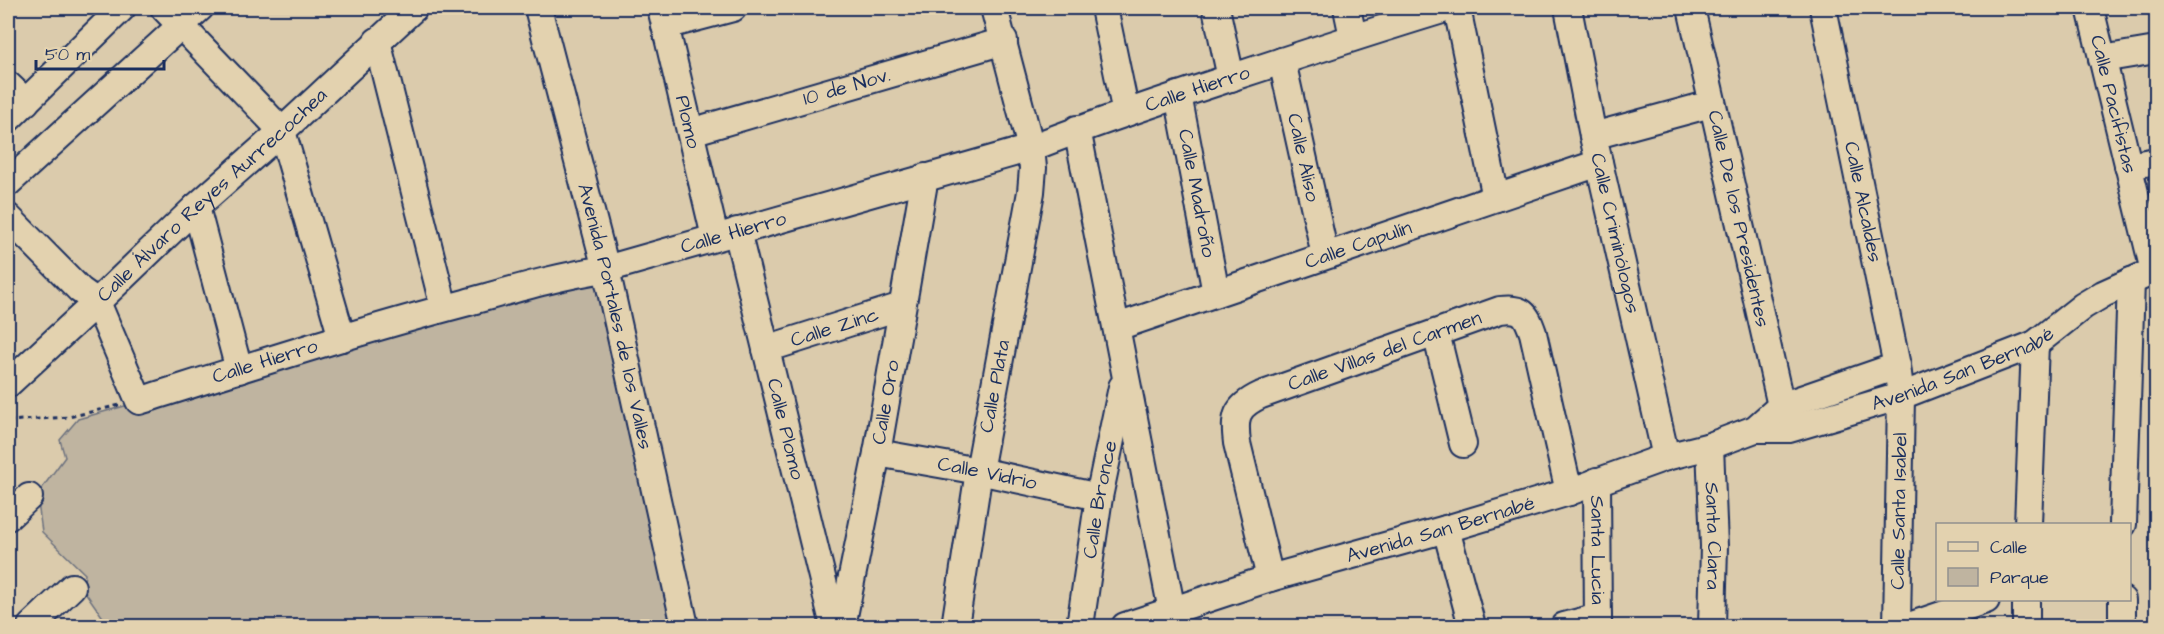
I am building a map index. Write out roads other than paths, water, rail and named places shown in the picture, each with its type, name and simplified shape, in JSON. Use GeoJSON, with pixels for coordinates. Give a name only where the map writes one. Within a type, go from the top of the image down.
{"type":"FeatureCollection","features":[{"type":"Feature","properties":{"kind":"street"},"geometry":{"type":"LineString","coordinates":[[14,102],[121,8]]}},
{"type":"Feature","properties":{"kind":"street"},"geometry":{"type":"LineString","coordinates":[[8,183],[172,16],[200,8]]}},
{"type":"Feature","properties":{"kind":"street","name":"Calle Álvaro Reyes Aurrecochea"},"geometry":{"type":"LineString","coordinates":[[8,384],[98,302],[196,207],[282,131],[414,8]]}},
{"type":"Feature","properties":{"kind":"street","name":"Avenida Portales de los Valles"},"geometry":{"type":"LineString","coordinates":[[538,8],[606,268],[686,627]]}},
{"type":"Feature","properties":{"kind":"street"},"geometry":{"type":"LineString","coordinates":[[663,17],[733,8]]}},
{"type":"Feature","properties":{"kind":"street","name":"Calle Plata"},"geometry":{"type":"LineString","coordinates":[[955,627],[979,471],[1034,168],[1031,148],[994,8]]}},
{"type":"Feature","properties":{"kind":"street"},"geometry":{"type":"LineString","coordinates":[[1104,8],[1126,113]]}},
{"type":"Feature","properties":{"kind":"street"},"geometry":{"type":"LineString","coordinates":[[1216,8],[1231,78]]}},
{"type":"Feature","properties":{"kind":"street"},"geometry":{"type":"LineString","coordinates":[[1347,8],[1353,37]]}},
{"type":"Feature","properties":{"kind":"street","name":"Calle Hierro"},"geometry":{"type":"LineString","coordinates":[[98,302],[139,401],[444,308],[606,268],[1031,148],[1077,129],[1353,37],[1449,8]]}},
{"type":"Feature","properties":{"kind":"street"},"geometry":{"type":"LineString","coordinates":[[1457,8],[1496,198]]}},
{"type":"Feature","properties":{"kind":"street","name":"Calle Criminólogos"},"geometry":{"type":"LineString","coordinates":[[1568,8],[1593,136],[1666,457]]}},
{"type":"Feature","properties":{"kind":"street","name":"Calle De los Presidentes"},"geometry":{"type":"LineString","coordinates":[[1691,8],[1711,104],[1785,418]]}},
{"type":"Feature","properties":{"kind":"street","name":"Calle Alcaldes"},"geometry":{"type":"LineString","coordinates":[[1823,8],[1897,366],[1901,396]]}},
{"type":"Feature","properties":{"kind":"street","name":"Calle Pacifistas"},"geometry":{"type":"LineString","coordinates":[[2090,8],[2156,270]]}},
{"type":"Feature","properties":{"kind":"street"},"geometry":{"type":"LineString","coordinates":[[172,16],[282,131],[342,338]]}},
{"type":"Feature","properties":{"kind":"street","name":"Plomo"},"geometry":{"type":"LineString","coordinates":[[663,17],[691,132],[726,234]]}},
{"type":"Feature","properties":{"kind":"street"},"geometry":{"type":"LineString","coordinates":[[377,41],[444,308]]}},
{"type":"Feature","properties":{"kind":"street","name":"10 de Nov."},"geometry":{"type":"LineString","coordinates":[[691,132],[1004,41]]}},
{"type":"Feature","properties":{"kind":"street"},"geometry":{"type":"LineString","coordinates":[[2102,59],[2157,50]]}},
{"type":"Feature","properties":{"kind":"street","name":"Calle Aliso"},"geometry":{"type":"LineString","coordinates":[[1282,61],[1325,255]]}},
{"type":"Feature","properties":{"kind":"street","name":"Calle Madroño"},"geometry":{"type":"LineString","coordinates":[[1178,96],[1216,293]]}},
{"type":"Feature","properties":{"kind":"street"},"geometry":{"type":"LineString","coordinates":[[1593,136],[1711,104]]}},
{"type":"Feature","properties":{"kind":"street","name":"Calle Bronce"},"geometry":{"type":"LineString","coordinates":[[1077,129],[1172,611]]}},
{"type":"Feature","properties":{"kind":"street"},"geometry":{"type":"LineString","coordinates":[[2128,166],[2157,162]]}},
{"type":"Feature","properties":{"kind":"street","name":"Calle Capulín"},"geometry":{"type":"LineString","coordinates":[[1117,327],[1599,163]]}},
{"type":"Feature","properties":{"kind":"street","name":"Calle Oro"},"geometry":{"type":"LineString","coordinates":[[842,627],[877,453],[925,177]]}},
{"type":"Feature","properties":{"kind":"street"},"geometry":{"type":"LineString","coordinates":[[196,207],[239,370]]}},
{"type":"Feature","properties":{"kind":"street"},"geometry":{"type":"LineString","coordinates":[[8,217],[80,290],[98,302]]}},
{"type":"Feature","properties":{"kind":"street","name":"Calle Plomo"},"geometry":{"type":"LineString","coordinates":[[726,234],[766,349],[834,627]]}},
{"type":"Feature","properties":{"kind":"street","name":"Avenida San Bernabé"},"geometry":{"type":"LineString","coordinates":[[1785,418],[1901,396],[2036,344],[2083,306],[2103,294],[2156,270]]}},
{"type":"Feature","properties":{"kind":"street"},"geometry":{"type":"LineString","coordinates":[[2123,523],[2131,281]]}},
{"type":"Feature","properties":{"kind":"street","name":"Calle Zinc"},"geometry":{"type":"LineString","coordinates":[[766,349],[902,306]]}},
{"type":"Feature","properties":{"kind":"street","name":"Calle Villas del Carmen"},"geometry":{"type":"LineString","coordinates":[[1270,578],[1237,443],[1234,424],[1239,410],[1248,401],[1261,395],[1500,310],[1521,311],[1528,319],[1569,492]]}},
{"type":"Feature","properties":{"kind":"street"},"geometry":{"type":"LineString","coordinates":[[1436,333],[1463,444]]}},
{"type":"Feature","properties":{"kind":"street"},"geometry":{"type":"LineString","coordinates":[[2028,523],[2036,344]]}},
{"type":"Feature","properties":{"kind":"street","name":"Avenida San Bernabé"},"geometry":{"type":"LineString","coordinates":[[1125,627],[1270,578],[1446,529],[1569,492],[1666,457],[1710,447],[1785,418],[1897,366]]}},
{"type":"Feature","properties":{"kind":"street","name":"Calle Bronce"},"geometry":{"type":"LineString","coordinates":[[1080,627],[1099,497],[1125,375]]}},
{"type":"Feature","properties":{"kind":"street","name":"Calle Santa Isabel"},"geometry":{"type":"LineString","coordinates":[[1897,627],[1901,396]]}},
{"type":"Feature","properties":{"kind":"street","name":"Santa Clara"},"geometry":{"type":"LineString","coordinates":[[1710,447],[1713,546],[1712,627]]}},
{"type":"Feature","properties":{"kind":"street","name":"Calle Vidrio"},"geometry":{"type":"LineString","coordinates":[[877,453],[979,471],[1099,497]]}},
{"type":"Feature","properties":{"kind":"street","name":"Santa Lucia"},"geometry":{"type":"LineString","coordinates":[[1598,482],[1598,622]]}},
{"type":"Feature","properties":{"kind":"street"},"geometry":{"type":"LineString","coordinates":[[8,517],[30,496]]}},
{"type":"Feature","properties":{"kind":"street"},"geometry":{"type":"LineString","coordinates":[[1446,529],[1472,627]]}},
{"type":"Feature","properties":{"kind":"street"},"geometry":{"type":"LineString","coordinates":[[31,627],[72,588]]}},
{"type":"Feature","properties":{"kind":"street"},"geometry":{"type":"LineString","coordinates":[[1909,627],[1983,601]]}},
{"type":"Feature","properties":{"kind":"street"},"geometry":{"type":"LineString","coordinates":[[2026,601],[2026,627]]}},
{"type":"Feature","properties":{"kind":"street"},"geometry":{"type":"LineString","coordinates":[[2122,601],[2122,627]]}},
{"type":"Feature","properties":{"kind":"street"},"geometry":{"type":"LineString","coordinates":[[1564,627],[1598,622]]}}]}
